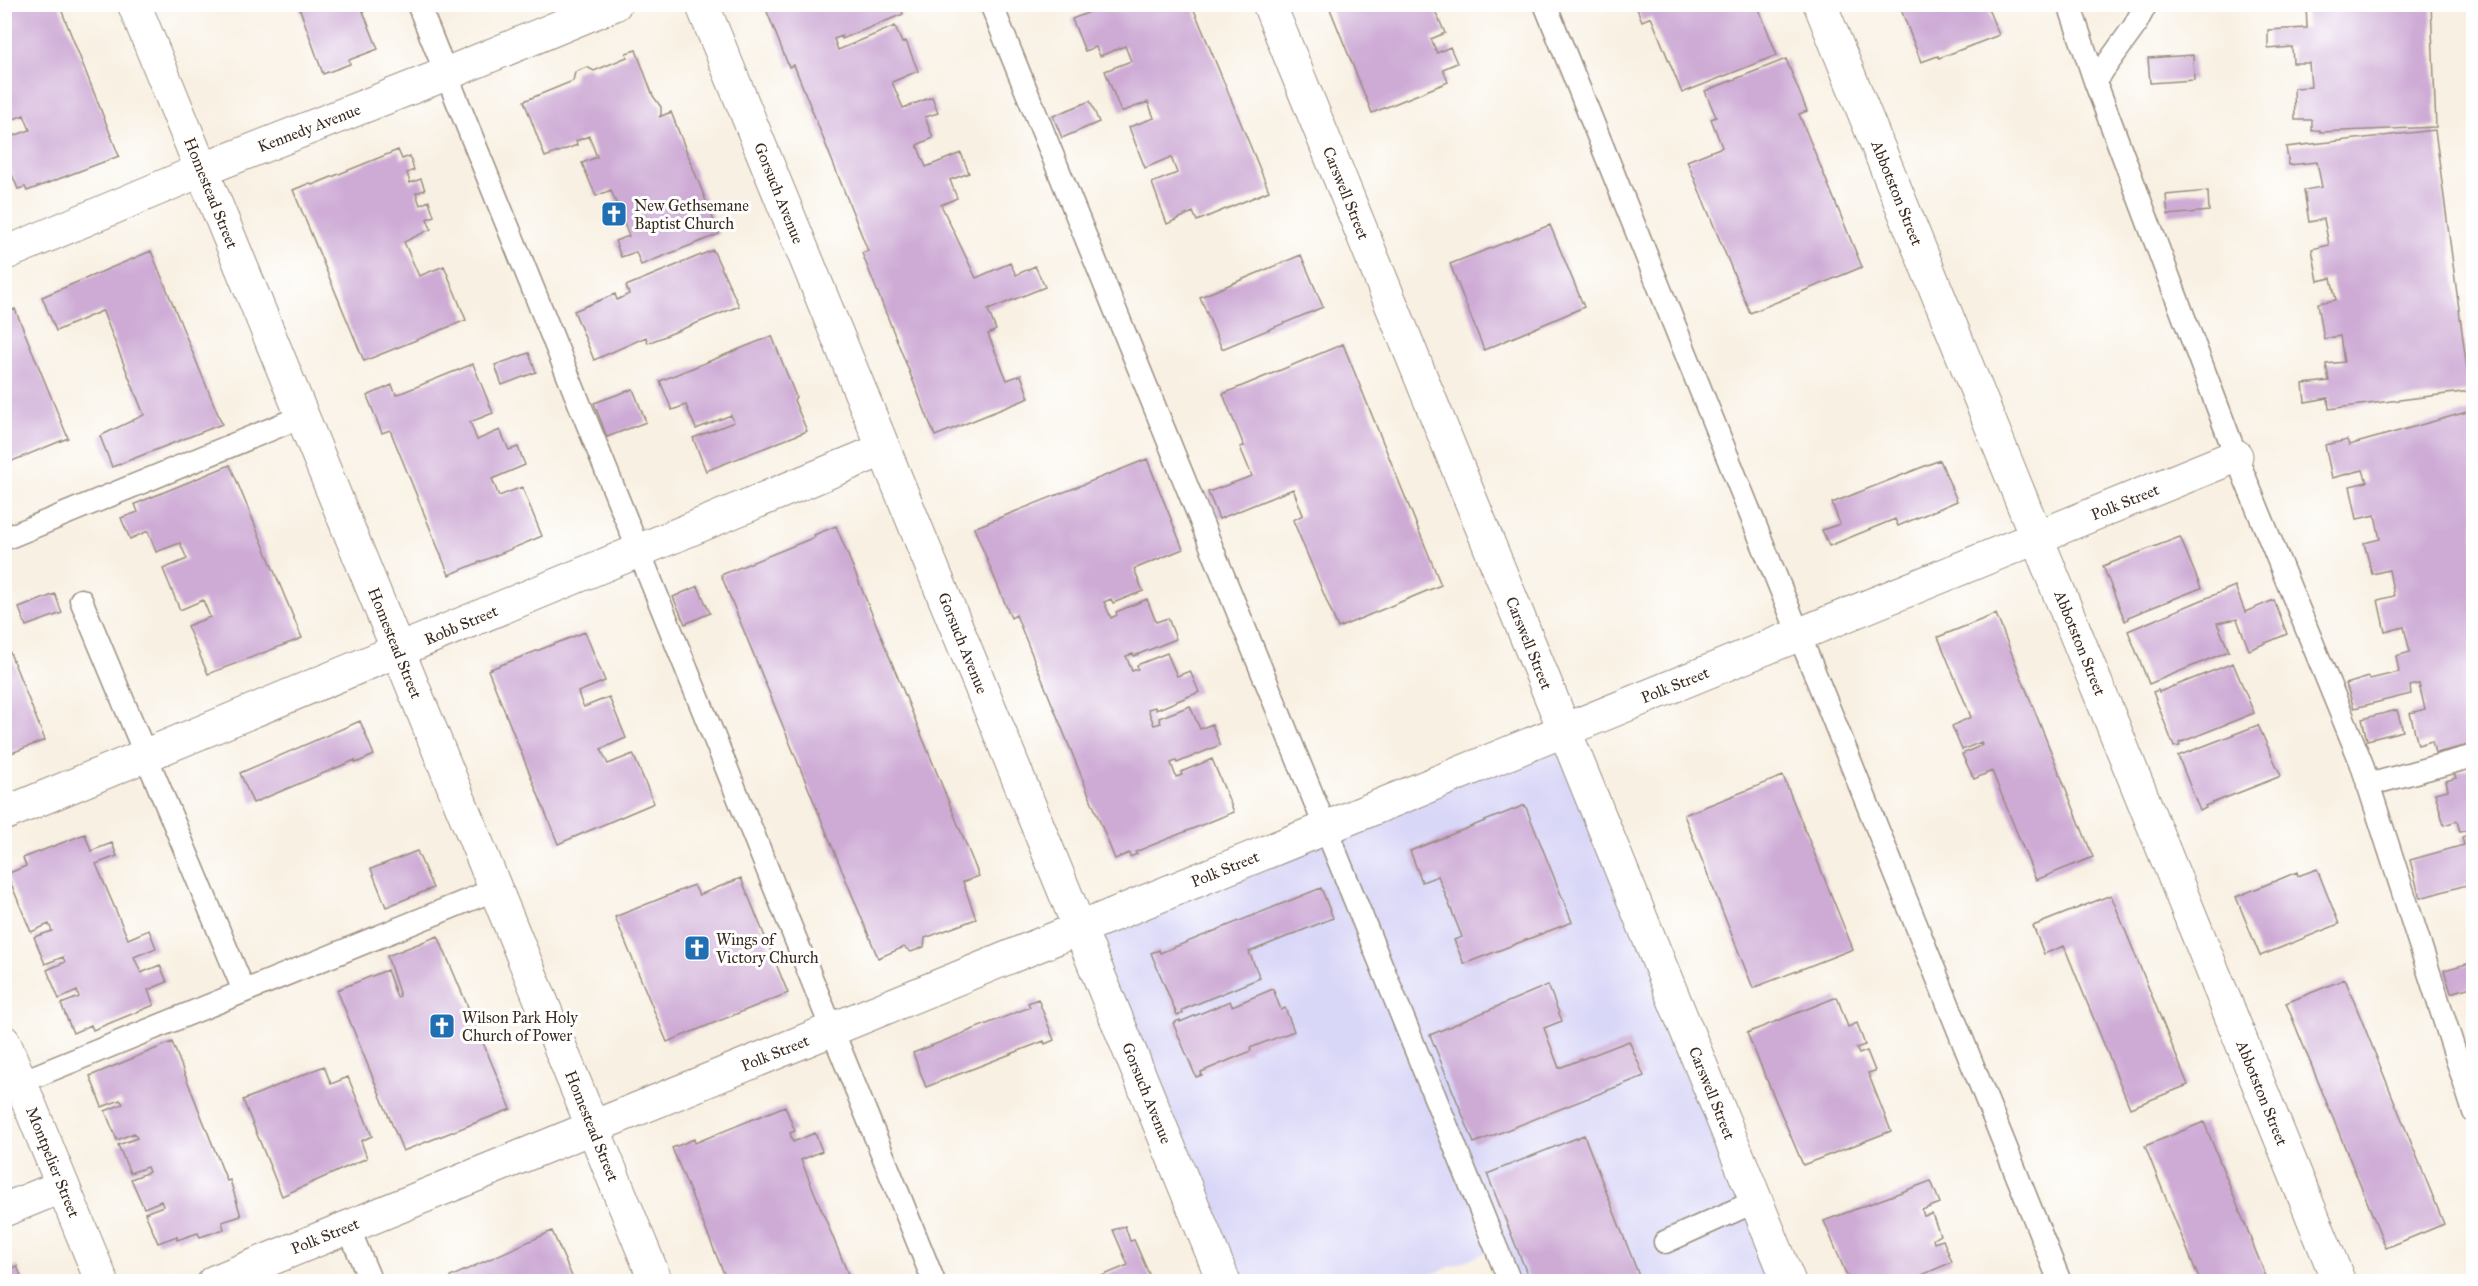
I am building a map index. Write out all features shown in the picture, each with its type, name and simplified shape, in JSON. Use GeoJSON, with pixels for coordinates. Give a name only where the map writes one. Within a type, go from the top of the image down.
{"type":"FeatureCollection","features":[{"type":"Feature","properties":{"kind":"street","name":"Homestead Street"},"geometry":{"type":"LineString","coordinates":[[134,4],[656,1281]]}},
{"type":"Feature","properties":{"kind":"street","name":"Kennedy Avenue"},"geometry":{"type":"LineString","coordinates":[[6,247],[446,74],[615,4]]}},
{"type":"Feature","properties":{"kind":"street","name":"Gorsuch Avenue"},"geometry":{"type":"LineString","coordinates":[[702,4],[1224,1281]]}},
{"type":"Feature","properties":{"kind":"street","name":"Carswell Street"},"geometry":{"type":"LineString","coordinates":[[1269,4],[1789,1281]]}},
{"type":"Feature","properties":{"kind":"street","name":"Abbotston Street"},"geometry":{"type":"LineString","coordinates":[[1820,4],[2339,1281]]}},
{"type":"Feature","properties":{"kind":"street","name":"Robb Street"},"geometry":{"type":"LineString","coordinates":[[4,814],[884,449]]}},
{"type":"Feature","properties":{"kind":"street","name":"Polk Street"},"geometry":{"type":"LineString","coordinates":[[214,1281],[2236,456]]}},
{"type":"Feature","properties":{"kind":"street","name":"Montpelier Street"},"geometry":{"type":"LineString","coordinates":[[4,1042],[102,1281]]}},
{"type":"Feature","properties":{"kind":"street"},"geometry":{"type":"LineString","coordinates":[[4,1210],[63,1186]]}},
{"type":"Feature","properties":{"kind":"lane"},"geometry":{"type":"LineString","coordinates":[[418,4],[934,1281]]}},
{"type":"Feature","properties":{"kind":"lane"},"geometry":{"type":"LineString","coordinates":[[991,4],[1510,1281]]}},
{"type":"Feature","properties":{"kind":"lane"},"geometry":{"type":"LineString","coordinates":[[1545,4],[2060,1281]]}},
{"type":"Feature","properties":{"kind":"lane"},"geometry":{"type":"LineString","coordinates":[[2069,4],[2095,81],[2236,456],[2361,762],[2474,1112]]}},
{"type":"Feature","properties":{"kind":"lane"},"geometry":{"type":"LineString","coordinates":[[2095,81],[2134,27],[2146,4]]}},
{"type":"Feature","properties":{"kind":"lane"},"geometry":{"type":"LineString","coordinates":[[4,539],[303,416]]}},
{"type":"Feature","properties":{"kind":"lane"},"geometry":{"type":"LineString","coordinates":[[81,600],[244,992]]}},
{"type":"Feature","properties":{"kind":"lane"},"geometry":{"type":"LineString","coordinates":[[2368,785],[2474,756]]}},
{"type":"Feature","properties":{"kind":"lane"},"geometry":{"type":"LineString","coordinates":[[21,1082],[495,889]]}},
{"type":"Feature","properties":{"kind":"lane"},"geometry":{"type":"LineString","coordinates":[[1665,1242],[1756,1201]]}},
{"type":"Feature","properties":{"kind":"lane"},"geometry":{"type":"LineString","coordinates":[[348,1227],[371,1281]]}},
{"type":"Feature","properties":{"kind":"shaded area"},"geometry":{"type":"Polygon","coordinates":[[[1567,736],[1790,1281],[1505,1281],[1492,1250],[1415,1281],[1226,1281],[1083,934],[1567,736]]]}},
{"type":"Feature","properties":{"kind":"building"},"geometry":{"type":"Polygon","coordinates":[[[4,4],[59,4],[119,156],[27,191],[25,187],[18,189],[4,155],[5,139],[30,130],[24,115],[4,123],[4,4]]]}},
{"type":"Feature","properties":{"kind":"building"},"geometry":{"type":"Polygon","coordinates":[[[298,4],[321,4],[323,9],[333,4],[360,4],[378,49],[349,60],[350,64],[323,74],[298,4]]]}},
{"type":"Feature","properties":{"kind":"building"},"geometry":{"type":"Polygon","coordinates":[[[764,4],[899,4],[903,14],[842,39],[842,36],[834,39],[838,50],[895,26],[902,43],[906,41],[918,71],[892,82],[903,108],[932,97],[938,113],[925,117],[933,138],[917,145],[926,167],[961,153],[969,173],[950,180],[957,198],[941,205],[976,278],[1010,263],[1016,275],[1035,266],[1045,287],[988,310],[996,330],[988,334],[1007,380],[1021,375],[1029,398],[935,436],[862,253],[868,251],[794,65],[789,67],[764,4]]]}},
{"type":"Feature","properties":{"kind":"building"},"geometry":{"type":"Polygon","coordinates":[[[1328,4],[1432,4],[1445,33],[1431,39],[1437,53],[1450,47],[1457,63],[1443,69],[1448,82],[1372,113],[1328,4]]]}},
{"type":"Feature","properties":{"kind":"building"},"geometry":{"type":"Polygon","coordinates":[[[1635,4],[1757,4],[1777,55],[1682,93],[1651,17],[1642,21],[1635,4]]]}},
{"type":"Feature","properties":{"kind":"building"},"geometry":{"type":"Polygon","coordinates":[[[1899,4],[1986,4],[1999,35],[1939,58],[1938,56],[1921,62],[1899,4]]]}},
{"type":"Feature","properties":{"kind":"building"},"geometry":{"type":"Polygon","coordinates":[[[2306,4],[2431,4],[2436,127],[2320,132],[2320,130],[2312,131],[2312,120],[2295,120],[2294,88],[2311,87],[2309,63],[2293,63],[2292,47],[2268,49],[2268,30],[2307,28],[2306,4]]]}},
{"type":"Feature","properties":{"kind":"building"},"geometry":{"type":"Polygon","coordinates":[[[1108,5],[1192,5],[1269,191],[1197,221],[1193,212],[1167,224],[1152,183],[1177,173],[1171,157],[1145,168],[1129,127],[1154,118],[1148,102],[1121,112],[1105,71],[1131,61],[1125,46],[1100,56],[1096,47],[1085,51],[1072,19],[1108,5]]]}},
{"type":"Feature","properties":{"kind":"building"},"geometry":{"type":"Polygon","coordinates":[[[636,50],[653,96],[661,107],[659,117],[671,112],[719,234],[641,265],[636,252],[621,257],[615,241],[629,236],[611,190],[596,196],[582,163],[597,157],[589,136],[576,141],[577,145],[545,157],[524,101],[573,81],[575,72],[587,67],[594,71],[627,57],[626,53],[636,50]]]}},
{"type":"Feature","properties":{"kind":"building"},"geometry":{"type":"Polygon","coordinates":[[[2193,55],[2194,80],[2150,83],[2148,58],[2193,55]]]}},
{"type":"Feature","properties":{"kind":"building"},"geometry":{"type":"Polygon","coordinates":[[[1786,59],[1807,111],[1799,114],[1862,267],[1750,313],[1687,161],[1722,147],[1711,119],[1716,117],[1705,91],[1786,59]]]}},
{"type":"Feature","properties":{"kind":"building"},"geometry":{"type":"Polygon","coordinates":[[[1090,101],[1099,122],[1062,138],[1053,116],[1090,101]]]}},
{"type":"Feature","properties":{"kind":"building"},"geometry":{"type":"Polygon","coordinates":[[[2435,130],[2470,391],[2329,409],[2328,398],[2305,402],[2303,384],[2329,381],[2326,364],[2344,362],[2340,336],[2324,339],[2318,303],[2336,300],[2331,278],[2318,281],[2312,249],[2329,245],[2324,219],[2309,222],[2304,190],[2322,187],[2317,162],[2289,165],[2286,147],[2435,130]]]}},
{"type":"Feature","properties":{"kind":"building"},"geometry":{"type":"Polygon","coordinates":[[[398,150],[402,159],[410,156],[414,170],[407,173],[410,183],[421,179],[425,190],[416,193],[420,205],[429,201],[434,216],[427,219],[431,229],[404,242],[419,276],[444,266],[466,320],[364,361],[293,190],[310,183],[312,185],[398,150]]]}},
{"type":"Feature","properties":{"kind":"building"},"geometry":{"type":"Polygon","coordinates":[[[2208,191],[2209,211],[2168,215],[2166,195],[2208,191]]]}},
{"type":"Feature","properties":{"kind":"building"},"geometry":{"type":"Polygon","coordinates":[[[1550,225],[1584,307],[1484,350],[1450,264],[1550,225]]]}},
{"type":"Feature","properties":{"kind":"building"},"geometry":{"type":"Polygon","coordinates":[[[713,250],[739,306],[648,343],[646,337],[594,360],[574,311],[615,294],[617,300],[629,294],[626,286],[713,250]]]}},
{"type":"Feature","properties":{"kind":"building"},"geometry":{"type":"Polygon","coordinates":[[[151,251],[222,424],[112,467],[100,436],[144,415],[103,312],[56,331],[42,297],[151,251]]]}},
{"type":"Feature","properties":{"kind":"building"},"geometry":{"type":"Polygon","coordinates":[[[1301,255],[1323,307],[1222,349],[1200,297],[1301,255]]]}},
{"type":"Feature","properties":{"kind":"building"},"geometry":{"type":"Polygon","coordinates":[[[15,309],[68,438],[5,464],[5,313],[15,309]]]}},
{"type":"Feature","properties":{"kind":"building"},"geometry":{"type":"Polygon","coordinates":[[[772,336],[807,431],[706,471],[693,438],[734,422],[731,415],[696,429],[686,405],[672,410],[660,381],[772,336]]]}},
{"type":"Feature","properties":{"kind":"building"},"geometry":{"type":"Polygon","coordinates":[[[1343,344],[1441,585],[1338,628],[1293,520],[1303,515],[1293,489],[1219,519],[1208,492],[1252,476],[1240,447],[1244,446],[1223,394],[1343,344]]]}},
{"type":"Feature","properties":{"kind":"building"},"geometry":{"type":"Polygon","coordinates":[[[529,353],[536,372],[502,385],[495,365],[529,353]]]}},
{"type":"Feature","properties":{"kind":"building"},"geometry":{"type":"Polygon","coordinates":[[[473,364],[493,413],[470,422],[477,440],[500,430],[509,450],[518,447],[525,465],[492,479],[499,496],[522,487],[542,536],[449,575],[390,430],[382,433],[367,396],[392,385],[396,395],[473,364]]]}},
{"type":"Feature","properties":{"kind":"building"},"geometry":{"type":"Polygon","coordinates":[[[633,389],[646,422],[607,437],[594,403],[633,389]]]}},
{"type":"Feature","properties":{"kind":"building"},"geometry":{"type":"Polygon","coordinates":[[[2474,410],[2474,744],[2435,753],[2432,741],[2418,745],[2410,713],[2425,709],[2419,684],[2410,686],[2411,694],[2354,708],[2346,684],[2399,672],[2396,656],[2410,652],[2404,627],[2385,632],[2378,600],[2394,596],[2389,570],[2372,574],[2364,543],[2380,539],[2375,515],[2357,519],[2350,486],[2367,482],[2363,470],[2332,478],[2325,445],[2347,440],[2349,445],[2474,410]]]}},
{"type":"Feature","properties":{"kind":"building"},"geometry":{"type":"Polygon","coordinates":[[[1147,459],[1183,549],[1134,569],[1143,591],[1113,603],[1111,599],[1104,602],[1111,618],[1117,615],[1116,612],[1147,599],[1156,622],[1168,618],[1176,639],[1134,656],[1133,654],[1126,656],[1132,671],[1138,669],[1137,665],[1167,653],[1177,676],[1190,671],[1199,692],[1156,710],[1155,707],[1148,709],[1154,725],[1161,723],[1159,718],[1190,706],[1200,729],[1212,724],[1220,745],[1177,763],[1176,761],[1171,763],[1176,777],[1182,775],[1181,772],[1212,759],[1234,812],[1135,852],[1137,854],[1130,857],[1129,853],[1115,859],[1016,615],[1011,618],[974,528],[1147,459]]]}},
{"type":"Feature","properties":{"kind":"building"},"geometry":{"type":"Polygon","coordinates":[[[1940,460],[1957,501],[1898,526],[1895,519],[1829,546],[1822,530],[1840,524],[1832,503],[1940,460]]]}},
{"type":"Feature","properties":{"kind":"building"},"geometry":{"type":"Polygon","coordinates":[[[230,465],[302,638],[208,674],[187,626],[210,617],[203,600],[180,610],[163,569],[187,559],[180,543],[156,552],[148,531],[130,539],[121,518],[138,512],[135,504],[230,465]]]}},
{"type":"Feature","properties":{"kind":"building"},"geometry":{"type":"Polygon","coordinates":[[[836,526],[979,876],[963,882],[976,919],[925,938],[924,947],[911,952],[904,947],[878,958],[721,575],[815,537],[814,535],[836,526]]]}},
{"type":"Feature","properties":{"kind":"building"},"geometry":{"type":"Polygon","coordinates":[[[2180,537],[2201,588],[2128,617],[2129,619],[2125,621],[2103,566],[2180,537]]]}},
{"type":"Feature","properties":{"kind":"building"},"geometry":{"type":"Polygon","coordinates":[[[698,586],[710,613],[685,624],[673,597],[698,586]]]}},
{"type":"Feature","properties":{"kind":"building"},"geometry":{"type":"Polygon","coordinates":[[[2235,586],[2245,612],[2274,600],[2287,634],[2249,650],[2237,619],[2217,623],[2229,651],[2149,684],[2128,631],[2235,586]]]}},
{"type":"Feature","properties":{"kind":"building"},"geometry":{"type":"Polygon","coordinates":[[[55,594],[62,613],[26,626],[19,608],[55,594]]]}},
{"type":"Feature","properties":{"kind":"building"},"geometry":{"type":"Polygon","coordinates":[[[1996,614],[2093,857],[2036,880],[1992,771],[1974,779],[1962,754],[1982,745],[1981,742],[1962,750],[1952,726],[1971,717],[1938,637],[1996,614]]]}},
{"type":"Feature","properties":{"kind":"building"},"geometry":{"type":"Polygon","coordinates":[[[585,632],[605,681],[578,692],[581,701],[584,707],[609,697],[626,738],[601,749],[608,764],[633,754],[654,803],[558,844],[488,670],[585,632]]]}},
{"type":"Feature","properties":{"kind":"building"},"geometry":{"type":"Polygon","coordinates":[[[4,638],[45,740],[4,756],[4,638]]]}},
{"type":"Feature","properties":{"kind":"building"},"geometry":{"type":"Polygon","coordinates":[[[2233,663],[2254,713],[2174,747],[2153,692],[2158,690],[2159,692],[2233,663]]]}},
{"type":"Feature","properties":{"kind":"building"},"geometry":{"type":"Polygon","coordinates":[[[2397,710],[2403,731],[2367,740],[2362,719],[2397,710]]]}},
{"type":"Feature","properties":{"kind":"building"},"geometry":{"type":"Polygon","coordinates":[[[360,721],[374,755],[356,763],[355,760],[253,803],[240,773],[360,721]]]}},
{"type":"Feature","properties":{"kind":"building"},"geometry":{"type":"Polygon","coordinates":[[[2258,725],[2281,776],[2205,806],[2206,808],[2200,811],[2178,756],[2258,725]]]}},
{"type":"Feature","properties":{"kind":"building"},"geometry":{"type":"Polygon","coordinates":[[[2474,767],[2474,883],[2420,898],[2410,860],[2464,845],[2462,837],[2472,834],[2470,829],[2460,832],[2457,821],[2444,825],[2435,793],[2448,790],[2446,781],[2456,778],[2454,773],[2474,767]]]}},
{"type":"Feature","properties":{"kind":"building"},"geometry":{"type":"Polygon","coordinates":[[[1783,776],[1853,949],[1753,988],[1684,815],[1783,776]]]}},
{"type":"Feature","properties":{"kind":"building"},"geometry":{"type":"Polygon","coordinates":[[[1525,805],[1572,922],[1464,964],[1454,940],[1462,937],[1438,876],[1422,882],[1410,851],[1525,805]]]}},
{"type":"Feature","properties":{"kind":"building"},"geometry":{"type":"Polygon","coordinates":[[[85,834],[91,851],[112,843],[117,856],[96,864],[128,939],[149,930],[156,948],[134,957],[141,973],[160,965],[167,982],[148,990],[154,1005],[93,1030],[91,1025],[73,1033],[61,1004],[79,997],[77,991],[59,999],[47,970],[65,962],[63,957],[45,964],[34,937],[52,931],[49,924],[31,932],[7,874],[26,866],[23,858],[85,834]]]}},
{"type":"Feature","properties":{"kind":"building"},"geometry":{"type":"Polygon","coordinates":[[[417,851],[433,888],[386,907],[371,869],[417,851]]]}},
{"type":"Feature","properties":{"kind":"building"},"geometry":{"type":"Polygon","coordinates":[[[2317,869],[2339,924],[2260,956],[2236,897],[2297,872],[2298,876],[2317,869]]]}},
{"type":"Feature","properties":{"kind":"building"},"geometry":{"type":"Polygon","coordinates":[[[741,878],[788,993],[667,1042],[615,917],[694,885],[699,895],[741,878]]]}},
{"type":"Feature","properties":{"kind":"building"},"geometry":{"type":"Polygon","coordinates":[[[1321,888],[1333,918],[1249,952],[1260,978],[1182,1010],[1183,1014],[1177,1015],[1151,953],[1159,950],[1160,953],[1321,888]]]}},
{"type":"Feature","properties":{"kind":"building"},"geometry":{"type":"Polygon","coordinates":[[[2111,895],[2188,1085],[2130,1108],[2064,946],[2044,954],[2033,926],[2111,895]]]}},
{"type":"Feature","properties":{"kind":"building"},"geometry":{"type":"Polygon","coordinates":[[[2474,906],[2474,925],[2473,926],[2468,907],[2474,906]]]}},
{"type":"Feature","properties":{"kind":"building"},"geometry":{"type":"Polygon","coordinates":[[[438,936],[511,1109],[403,1151],[337,990],[387,970],[397,997],[400,996],[387,956],[438,936]]]}},
{"type":"Feature","properties":{"kind":"building"},"geometry":{"type":"Polygon","coordinates":[[[2474,962],[2474,986],[2451,993],[2444,970],[2474,962]]]}},
{"type":"Feature","properties":{"kind":"building"},"geometry":{"type":"Polygon","coordinates":[[[2345,979],[2444,1224],[2386,1248],[2286,1003],[2345,979]]]}},
{"type":"Feature","properties":{"kind":"building"},"geometry":{"type":"Polygon","coordinates":[[[1548,985],[1562,1021],[1544,1028],[1559,1068],[1629,1041],[1644,1076],[1474,1143],[1430,1035],[1548,985]]]}},
{"type":"Feature","properties":{"kind":"building"},"geometry":{"type":"Polygon","coordinates":[[[1273,989],[1281,1010],[1285,1008],[1294,1031],[1250,1048],[1251,1051],[1201,1072],[1202,1075],[1196,1077],[1173,1023],[1230,1001],[1232,1006],[1273,989]]]}},
{"type":"Feature","properties":{"kind":"building"},"geometry":{"type":"Polygon","coordinates":[[[1837,997],[1848,1027],[1857,1023],[1865,1045],[1856,1048],[1859,1054],[1867,1051],[1875,1071],[1868,1073],[1891,1131],[1803,1165],[1747,1033],[1837,997]]]}},
{"type":"Feature","properties":{"kind":"building"},"geometry":{"type":"Polygon","coordinates":[[[1038,999],[1054,1040],[1045,1044],[1044,1041],[926,1087],[913,1053],[1030,1007],[1028,1003],[1038,999]]]}},
{"type":"Feature","properties":{"kind":"building"},"geometry":{"type":"Polygon","coordinates":[[[172,1042],[227,1181],[230,1180],[241,1216],[222,1222],[224,1229],[200,1237],[198,1233],[177,1240],[177,1236],[158,1243],[145,1213],[163,1206],[161,1201],[144,1208],[131,1179],[149,1172],[147,1167],[130,1173],[118,1145],[137,1138],[134,1133],[117,1140],[105,1111],[123,1104],[120,1100],[102,1107],[90,1076],[172,1042]]]}},
{"type":"Feature","properties":{"kind":"building"},"geometry":{"type":"Polygon","coordinates":[[[324,1066],[331,1084],[348,1077],[372,1136],[361,1141],[367,1158],[282,1196],[243,1100],[324,1066]]]}},
{"type":"Feature","properties":{"kind":"building"},"geometry":{"type":"Polygon","coordinates":[[[785,1106],[795,1131],[790,1133],[793,1142],[815,1133],[822,1151],[801,1160],[851,1281],[727,1281],[672,1148],[694,1139],[695,1143],[785,1106]]]}},
{"type":"Feature","properties":{"kind":"building"},"geometry":{"type":"Polygon","coordinates":[[[2204,1122],[2268,1281],[2200,1281],[2156,1174],[2145,1146],[2204,1122]]]}},
{"type":"Feature","properties":{"kind":"building"},"geometry":{"type":"Polygon","coordinates":[[[1584,1135],[1641,1281],[1530,1281],[1487,1174],[1584,1135]]]}},
{"type":"Feature","properties":{"kind":"building"},"geometry":{"type":"Polygon","coordinates":[[[1931,1181],[1940,1203],[1922,1210],[1924,1216],[1932,1214],[1940,1235],[1933,1239],[1934,1243],[1943,1240],[1952,1262],[1908,1281],[1849,1281],[1824,1221],[1931,1181]]]}},
{"type":"Feature","properties":{"kind":"building"},"geometry":{"type":"Polygon","coordinates":[[[1125,1226],[1130,1241],[1134,1240],[1152,1281],[1090,1281],[1128,1265],[1113,1230],[1125,1226]]]}},
{"type":"Feature","properties":{"kind":"building"},"geometry":{"type":"Polygon","coordinates":[[[552,1231],[574,1281],[452,1281],[450,1277],[552,1231]]]}},
{"type":"Feature","properties":{"kind":"building"},"geometry":{"type":"Polygon","coordinates":[[[17,1266],[23,1281],[4,1281],[4,1271],[17,1266]]]}},
{"type":"Feature","properties":{"kind":"place","name":"New Gethsemane Baptist Church"},"geometry":{"type":"Point","coordinates":[614,214]}},
{"type":"Feature","properties":{"kind":"place","name":"Wings of Victory Church"},"geometry":{"type":"Point","coordinates":[697,948]}},
{"type":"Feature","properties":{"kind":"place","name":"Wilson Park Holy Church of Power"},"geometry":{"type":"Point","coordinates":[442,1026]}}]}
